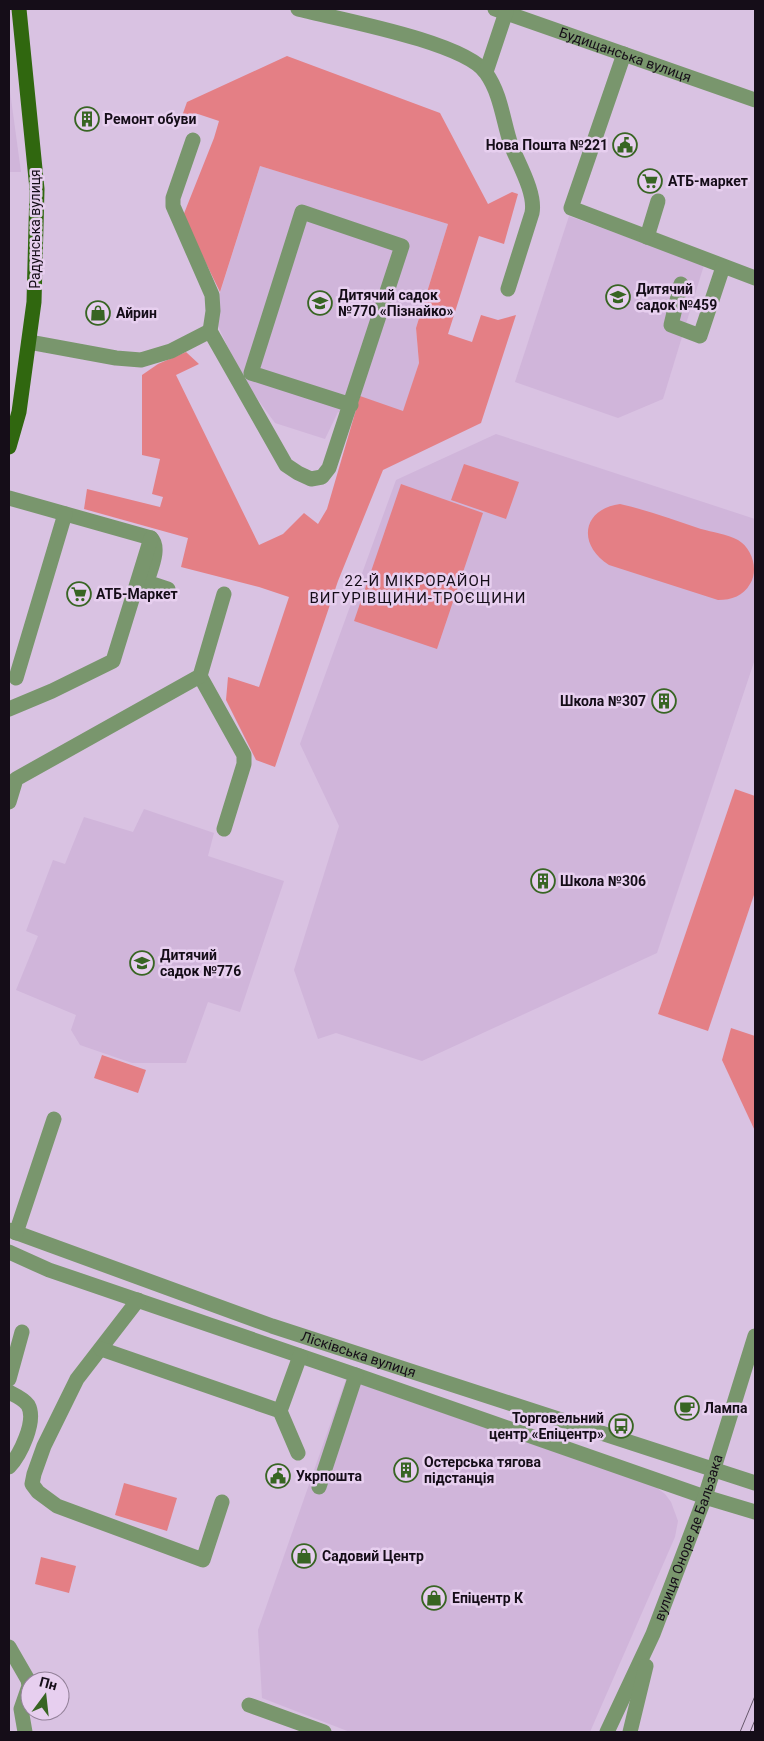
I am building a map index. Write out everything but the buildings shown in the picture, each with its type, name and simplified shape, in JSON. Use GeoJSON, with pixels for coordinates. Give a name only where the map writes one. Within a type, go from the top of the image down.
{"type":"FeatureCollection","features":[{"type":"Feature","properties":{"kind":"main road","name":"Радунська вулиця"},"geometry":{"type":"LineString","coordinates":[[9,447],[19,412],[34,302],[37,189],[19,9]]}},
{"type":"Feature","properties":{"kind":"street"},"geometry":{"type":"LineString","coordinates":[[298,9],[428,41],[465,57],[486,72],[494,88],[511,143],[533,202],[532,213],[508,290]]}},
{"type":"Feature","properties":{"kind":"street"},"geometry":{"type":"LineString","coordinates":[[486,72],[501,11]]}},
{"type":"Feature","properties":{"kind":"street","name":"Будищанська вулиця"},"geometry":{"type":"LineString","coordinates":[[501,11],[755,100]]}},
{"type":"Feature","properties":{"kind":"street"},"geometry":{"type":"LineString","coordinates":[[624,54],[571,208],[755,278]]}},
{"type":"Feature","properties":{"kind":"street"},"geometry":{"type":"LineString","coordinates":[[192,140],[173,198],[173,206],[212,295],[214,306],[210,331],[286,465],[298,474],[311,479],[322,477],[329,468],[351,405],[402,246],[302,212],[251,373],[351,405]]}},
{"type":"Feature","properties":{"kind":"street"},"geometry":{"type":"LineString","coordinates":[[646,237],[658,201]]}},
{"type":"Feature","properties":{"kind":"street"},"geometry":{"type":"LineString","coordinates":[[681,284],[671,325],[700,336],[723,267]]}},
{"type":"Feature","properties":{"kind":"street"},"geometry":{"type":"LineString","coordinates":[[29,342],[116,358],[141,360],[171,351],[210,331]]}},
{"type":"Feature","properties":{"kind":"street"},"geometry":{"type":"LineString","coordinates":[[9,498],[151,538],[155,541],[156,549],[147,582],[168,589]]}},
{"type":"Feature","properties":{"kind":"street"},"geometry":{"type":"LineString","coordinates":[[16,678],[65,514]]}},
{"type":"Feature","properties":{"kind":"street"},"geometry":{"type":"LineString","coordinates":[[9,709],[52,691],[113,661],[151,538]]}},
{"type":"Feature","properties":{"kind":"street"},"geometry":{"type":"LineString","coordinates":[[224,594],[200,676],[244,755],[244,764],[224,829]]}},
{"type":"Feature","properties":{"kind":"street"},"geometry":{"type":"LineString","coordinates":[[9,802],[12,777],[200,676]]}},
{"type":"Feature","properties":{"kind":"street"},"geometry":{"type":"LineString","coordinates":[[12,1231],[54,1119]]}},
{"type":"Feature","properties":{"kind":"street","name":"Лісківська вулиця"},"geometry":{"type":"LineString","coordinates":[[12,1231],[272,1326],[755,1483]]}},
{"type":"Feature","properties":{"kind":"street","name":"Лісківська вулиця"},"geometry":{"type":"LineString","coordinates":[[9,1252],[49,1270],[705,1497],[755,1512]]}},
{"type":"Feature","properties":{"kind":"street"},"geometry":{"type":"LineString","coordinates":[[138,1300],[77,1379],[44,1446],[32,1484],[38,1492],[57,1506],[203,1560],[222,1502]]}},
{"type":"Feature","properties":{"kind":"street"},"geometry":{"type":"LineString","coordinates":[[9,1379],[22,1332]]}},
{"type":"Feature","properties":{"kind":"street","name":"вулиця Оноре де Бальзака"},"geometry":{"type":"LineString","coordinates":[[607,1732],[653,1634],[705,1497],[755,1336]]}},
{"type":"Feature","properties":{"kind":"street"},"geometry":{"type":"LineString","coordinates":[[101,1349],[280,1411]]}},
{"type":"Feature","properties":{"kind":"street"},"geometry":{"type":"LineString","coordinates":[[298,1453],[280,1411],[300,1356]]}},
{"type":"Feature","properties":{"kind":"street"},"geometry":{"type":"LineString","coordinates":[[320,1488],[356,1375]]}},
{"type":"Feature","properties":{"kind":"street"},"geometry":{"type":"LineString","coordinates":[[9,1392],[25,1402],[31,1415],[25,1440],[18,1455],[9,1467]]}},
{"type":"Feature","properties":{"kind":"street"},"geometry":{"type":"LineString","coordinates":[[630,1732],[653,1634]]}},
{"type":"Feature","properties":{"kind":"street"},"geometry":{"type":"LineString","coordinates":[[9,1647],[28,1680],[29,1686],[20,1709],[25,1732]]}},
{"type":"Feature","properties":{"kind":"street"},"geometry":{"type":"LineString","coordinates":[[249,1705],[324,1732]]}},
{"type":"Feature","properties":{"kind":"shaded area"},"geometry":{"type":"Polygon","coordinates":[[[287,56],[440,113],[488,204],[512,192],[518,194],[504,244],[479,236],[448,334],[472,342],[481,315],[498,320],[516,315],[481,423],[383,470],[338,581],[275,767],[256,760],[226,700],[228,677],[259,687],[289,597],[259,587],[181,567],[188,538],[84,509],[87,489],[160,507],[163,497],[152,494],[160,459],[142,455],[142,375],[158,364],[186,352],[199,364],[176,375],[259,545],[283,534],[304,513],[318,524],[327,509],[360,396],[403,411],[419,363],[416,328],[448,224],[260,166],[220,292],[183,216],[219,121],[198,114],[182,116],[187,102],[287,56]]]}},
{"type":"Feature","properties":{"kind":"shaded area"},"geometry":{"type":"Polygon","coordinates":[[[9,84],[21,172],[9,172],[9,84]]]}},
{"type":"Feature","properties":{"kind":"shaded area","name":"Дитячий садок №770 «Пізнайко»"},"geometry":{"type":"Polygon","coordinates":[[[260,166],[448,224],[416,328],[419,363],[404,411],[353,417],[338,412],[325,439],[275,423],[242,378],[213,315],[260,166]]]}},
{"type":"Feature","properties":{"kind":"shaded area","name":"Дитячий садок №459"},"geometry":{"type":"Polygon","coordinates":[[[569,216],[704,265],[663,399],[618,418],[515,382],[569,216]]]}},
{"type":"Feature","properties":{"kind":"shaded area"},"geometry":{"type":"Polygon","coordinates":[[[496,434],[755,519],[755,659],[657,953],[422,1061],[336,1033],[318,1039],[294,970],[339,826],[300,744],[396,480],[496,434]]]}},
{"type":"Feature","properties":{"kind":"shaded area"},"geometry":{"type":"Polygon","coordinates":[[[464,464],[519,482],[506,519],[451,500],[464,464]]]}},
{"type":"Feature","properties":{"kind":"shaded area"},"geometry":{"type":"Polygon","coordinates":[[[401,484],[483,513],[437,649],[354,621],[401,484]]]}},
{"type":"Feature","properties":{"kind":"shaded area"},"geometry":{"type":"Polygon","coordinates":[[[620,504],[738,540],[747,548],[753,560],[754,572],[750,584],[744,592],[737,596],[718,600],[609,565],[592,548],[588,538],[588,529],[591,520],[598,513],[607,507],[620,504]]]}},
{"type":"Feature","properties":{"kind":"shaded area"},"geometry":{"type":"Polygon","coordinates":[[[735,789],[755,796],[755,892],[708,1031],[658,1014],[735,789]]]}},
{"type":"Feature","properties":{"kind":"shaded area","name":"Дитячий садок №776"},"geometry":{"type":"Polygon","coordinates":[[[144,809],[214,833],[208,856],[284,881],[240,1012],[208,1002],[186,1063],[132,1063],[80,1045],[71,1030],[76,1015],[16,990],[38,936],[26,931],[53,860],[65,864],[84,817],[133,832],[144,809]]]}},
{"type":"Feature","properties":{"kind":"shaded area"},"geometry":{"type":"Polygon","coordinates":[[[731,1028],[755,1036],[755,1131],[722,1060],[731,1028]]]}},
{"type":"Feature","properties":{"kind":"shaded area"},"geometry":{"type":"Polygon","coordinates":[[[102,1055],[146,1070],[138,1093],[94,1078],[102,1055]]]}},
{"type":"Feature","properties":{"kind":"shaded area"},"geometry":{"type":"Polygon","coordinates":[[[346,1379],[656,1487],[671,1502],[678,1521],[675,1537],[590,1732],[350,1732],[262,1698],[258,1630],[346,1379]]]}},
{"type":"Feature","properties":{"kind":"shaded area"},"geometry":{"type":"Polygon","coordinates":[[[124,1483],[177,1498],[167,1531],[115,1515],[124,1483]]]}},
{"type":"Feature","properties":{"kind":"shaded area"},"geometry":{"type":"Polygon","coordinates":[[[41,1557],[76,1566],[69,1593],[35,1584],[41,1557]]]}},
{"type":"Feature","properties":{"kind":"tram line"},"geometry":{"type":"LineString","coordinates":[[740,1732],[755,1696]]}},
{"type":"Feature","properties":{"kind":"tram line"},"geometry":{"type":"LineString","coordinates":[[750,1732],[755,1720]]}},
{"type":"Feature","properties":{"kind":"place","name":"Ремонт обуви"},"geometry":{"type":"Point","coordinates":[87,119]}},
{"type":"Feature","properties":{"kind":"place","name":"Нова Пошта №221"},"geometry":{"type":"Point","coordinates":[625,145]}},
{"type":"Feature","properties":{"kind":"place","name":"АТБ-маркет"},"geometry":{"type":"Point","coordinates":[650,181]}},
{"type":"Feature","properties":{"kind":"place","name":"Дитячий садок №459"},"geometry":{"type":"Point","coordinates":[618,297]}},
{"type":"Feature","properties":{"kind":"place","name":"Дитячий садок №770 «Пізнайко»"},"geometry":{"type":"Point","coordinates":[320,303]}},
{"type":"Feature","properties":{"kind":"place","name":"Айрин"},"geometry":{"type":"Point","coordinates":[98,313]}},
{"type":"Feature","properties":{"kind":"place","name":"АТБ-Маркет"},"geometry":{"type":"Point","coordinates":[79,594]}},
{"type":"Feature","properties":{"kind":"place","name":"Школа №307"},"geometry":{"type":"Point","coordinates":[664,701]}},
{"type":"Feature","properties":{"kind":"place","name":"Школа №306"},"geometry":{"type":"Point","coordinates":[543,881]}},
{"type":"Feature","properties":{"kind":"place","name":"Дитячий садок №776"},"geometry":{"type":"Point","coordinates":[142,963]}},
{"type":"Feature","properties":{"kind":"place","name":"Лампа"},"geometry":{"type":"Point","coordinates":[687,1408]}},
{"type":"Feature","properties":{"kind":"place","name":"Торговельний центр «Епіцентр»"},"geometry":{"type":"Point","coordinates":[621,1426]}},
{"type":"Feature","properties":{"kind":"place","name":"Остерська тягова пiдстанцiя"},"geometry":{"type":"Point","coordinates":[406,1470]}},
{"type":"Feature","properties":{"kind":"place","name":"Укрпошта"},"geometry":{"type":"Point","coordinates":[278,1476]}},
{"type":"Feature","properties":{"kind":"place","name":"Садовий Центр"},"geometry":{"type":"Point","coordinates":[304,1556]}},
{"type":"Feature","properties":{"kind":"place","name":"Епіцентр К"},"geometry":{"type":"Point","coordinates":[434,1598]}},
{"type":"Feature","properties":{"kind":"district","name":"22-Й МІКРОРАЙОН ВИГУРІВЩИНИ-ТРОЄЩИНИ"},"geometry":{"type":"Point","coordinates":[418,590]}}]}
